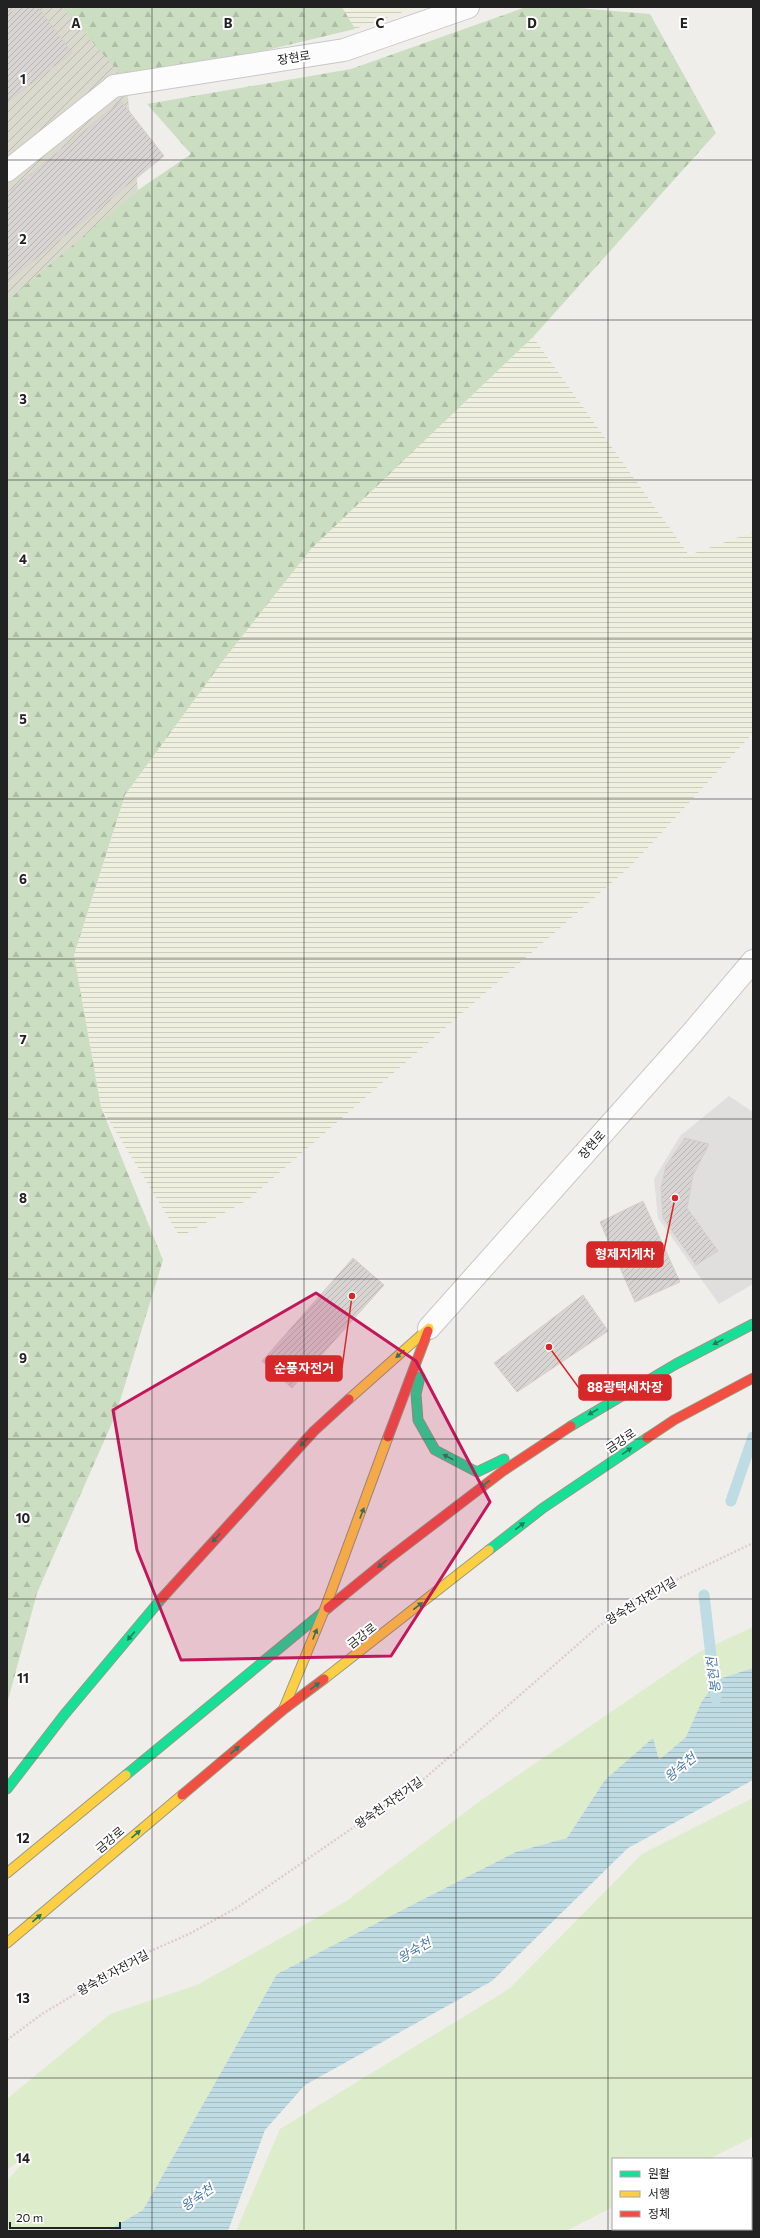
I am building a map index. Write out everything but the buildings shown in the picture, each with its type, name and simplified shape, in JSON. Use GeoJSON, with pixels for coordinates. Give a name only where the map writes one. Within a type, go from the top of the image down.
{"type":"FeatureCollection","features":[{"type":"Feature","properties":{"kind":"main road"},"geometry":{"type":"LineString","coordinates":[[429,1328],[416,1394],[418,1420],[436,1450],[477,1472],[547,1440],[676,1364],[753,1324]]}},
{"type":"Feature","properties":{"kind":"main road"},"geometry":{"type":"LineString","coordinates":[[284,1709],[324,1611],[429,1328]]}},
{"type":"Feature","properties":{"kind":"main road"},"geometry":{"type":"LineString","coordinates":[[7,1788],[64,1715],[184,1572],[314,1431],[429,1328]]}},
{"type":"Feature","properties":{"kind":"main road","name":"금강로"},"geometry":{"type":"LineString","coordinates":[[7,1943],[284,1709],[341,1667],[543,1508],[674,1420],[753,1378]]}},
{"type":"Feature","properties":{"kind":"main road"},"geometry":{"type":"LineString","coordinates":[[7,1873],[388,1559],[547,1440]]}},
{"type":"Feature","properties":{"kind":"street","name":"장현로"},"geometry":{"type":"LineString","coordinates":[[114,86],[344,50],[468,7]]}},
{"type":"Feature","properties":{"kind":"street","name":"장현로"},"geometry":{"type":"LineString","coordinates":[[429,1328],[692,1033],[753,961]]}},
{"type":"Feature","properties":{"kind":"lane"},"geometry":{"type":"LineString","coordinates":[[7,171],[114,86]]}},
{"type":"Feature","properties":{"kind":"path","name":"왕숙천 자전거길"},"geometry":{"type":"LineString","coordinates":[[7,2040],[42,2014],[135,1958],[189,1934],[238,1907],[425,1778],[599,1626],[661,1587],[753,1543]]}},
{"type":"Feature","properties":{"kind":"highlighted area"},"geometry":{"type":"Polygon","coordinates":[[[316,1293],[416,1361],[490,1502],[391,1656],[181,1660],[137,1550],[113,1410],[316,1293]]]}},
{"type":"Feature","properties":{"kind":"shaded area"},"geometry":{"type":"Polygon","coordinates":[[[7,7],[118,7],[138,190],[7,307],[7,7]]]}},
{"type":"Feature","properties":{"kind":"shaded area"},"geometry":{"type":"Polygon","coordinates":[[[729,1096],[753,1112],[753,1284],[719,1304],[658,1218],[654,1179],[680,1136],[729,1096]]]}},
{"type":"Feature","properties":{"kind":"green space"},"geometry":{"type":"Polygon","coordinates":[[[62,7],[342,7],[355,29],[267,50],[122,76],[62,7]]]}},
{"type":"Feature","properties":{"kind":"green space"},"geometry":{"type":"Polygon","coordinates":[[[342,7],[417,7],[355,29],[342,7]]]}},
{"type":"Feature","properties":{"kind":"green space"},"geometry":{"type":"Polygon","coordinates":[[[526,7],[567,7],[650,14],[716,133],[533,337],[311,549],[225,658],[125,795],[74,955],[101,1107],[163,1260],[116,1414],[37,1593],[7,1704],[7,301],[138,190],[191,154],[147,104],[351,69],[526,7]]]}},
{"type":"Feature","properties":{"kind":"green space"},"geometry":{"type":"Polygon","coordinates":[[[533,337],[689,555],[753,532],[753,733],[632,865],[248,1200],[180,1237],[101,1107],[74,955],[125,795],[225,658],[311,549],[533,337]]]}},
{"type":"Feature","properties":{"kind":"green space"},"geometry":{"type":"Polygon","coordinates":[[[753,1627],[753,1668],[719,1679],[702,1701],[686,1737],[658,1761],[653,1739],[605,1780],[567,1838],[516,1852],[277,1974],[143,2210],[107,2231],[7,2231],[7,2181],[31,2153],[7,2170],[7,2099],[110,2014],[197,1985],[345,1902],[480,1801],[699,1652],[753,1627]]]}},
{"type":"Feature","properties":{"kind":"green space"},"geometry":{"type":"Polygon","coordinates":[[[753,1798],[753,2137],[711,2158],[612,2158],[612,2208],[566,2231],[236,2231],[280,2129],[509,1989],[642,1854],[753,1798]]]}},
{"type":"Feature","properties":{"kind":"water","name":"왕숙천"},"geometry":{"type":"Polygon","coordinates":[[[753,1668],[753,1780],[628,1848],[492,1981],[305,2085],[265,2130],[228,2231],[107,2231],[143,2210],[277,1974],[516,1852],[567,1838],[605,1780],[653,1738],[659,1760],[686,1737],[702,1701],[719,1679],[753,1668]]]}},
{"type":"Feature","properties":{"kind":"waterway","name":"봉현천"},"geometry":{"type":"LineString","coordinates":[[731,1501],[753,1437]]}},
{"type":"Feature","properties":{"kind":"waterway","name":"봉현천"},"geometry":{"type":"LineString","coordinates":[[704,1595],[716,1699]]}},
{"type":"Feature","properties":{"kind":"traffic: fast"},"geometry":{"type":"LineString","coordinates":[[571,1426],[676,1364],[753,1324]]}},
{"type":"Feature","properties":{"kind":"traffic: fast"},"geometry":{"type":"LineString","coordinates":[[420,1377],[416,1394],[418,1420],[435,1450],[477,1472],[504,1459]]}},
{"type":"Feature","properties":{"kind":"traffic: fast"},"geometry":{"type":"LineString","coordinates":[[489,1550],[543,1508],[647,1438]]}},
{"type":"Feature","properties":{"kind":"traffic: fast"},"geometry":{"type":"LineString","coordinates":[[7,1789],[64,1715],[162,1598]]}},
{"type":"Feature","properties":{"kind":"traffic: fast"},"geometry":{"type":"LineString","coordinates":[[126,1775],[328,1608]]}},
{"type":"Feature","properties":{"kind":"traffic: slow"},"geometry":{"type":"LineString","coordinates":[[349,1399],[429,1328]]}},
{"type":"Feature","properties":{"kind":"traffic: slow"},"geometry":{"type":"LineString","coordinates":[[284,1708],[324,1611],[388,1437]]}},
{"type":"Feature","properties":{"kind":"traffic: slow"},"geometry":{"type":"LineString","coordinates":[[324,1679],[489,1550]]}},
{"type":"Feature","properties":{"kind":"traffic: slow"},"geometry":{"type":"LineString","coordinates":[[7,1873],[126,1775]]}},
{"type":"Feature","properties":{"kind":"traffic: slow"},"geometry":{"type":"LineString","coordinates":[[7,1943],[182,1795]]}},
{"type":"Feature","properties":{"kind":"traffic: jam"},"geometry":{"type":"LineString","coordinates":[[388,1437],[428,1331]]}},
{"type":"Feature","properties":{"kind":"traffic: jam"},"geometry":{"type":"LineString","coordinates":[[647,1438],[674,1420],[753,1378]]}},
{"type":"Feature","properties":{"kind":"traffic: jam"},"geometry":{"type":"LineString","coordinates":[[162,1598],[314,1431],[349,1399]]}},
{"type":"Feature","properties":{"kind":"traffic: jam"},"geometry":{"type":"LineString","coordinates":[[328,1608],[388,1559],[503,1471],[571,1426]]}},
{"type":"Feature","properties":{"kind":"traffic: jam"},"geometry":{"type":"LineString","coordinates":[[182,1795],[284,1709],[324,1679]]}},
{"type":"Feature","properties":{"kind":"place","name":"형제지게차"},"geometry":{"type":"Point","coordinates":[675,1198]}},
{"type":"Feature","properties":{"kind":"place","name":"순풍자전거"},"geometry":{"type":"Point","coordinates":[352,1296]}},
{"type":"Feature","properties":{"kind":"place","name":"88광택세차장"},"geometry":{"type":"Point","coordinates":[549,1347]}}]}
